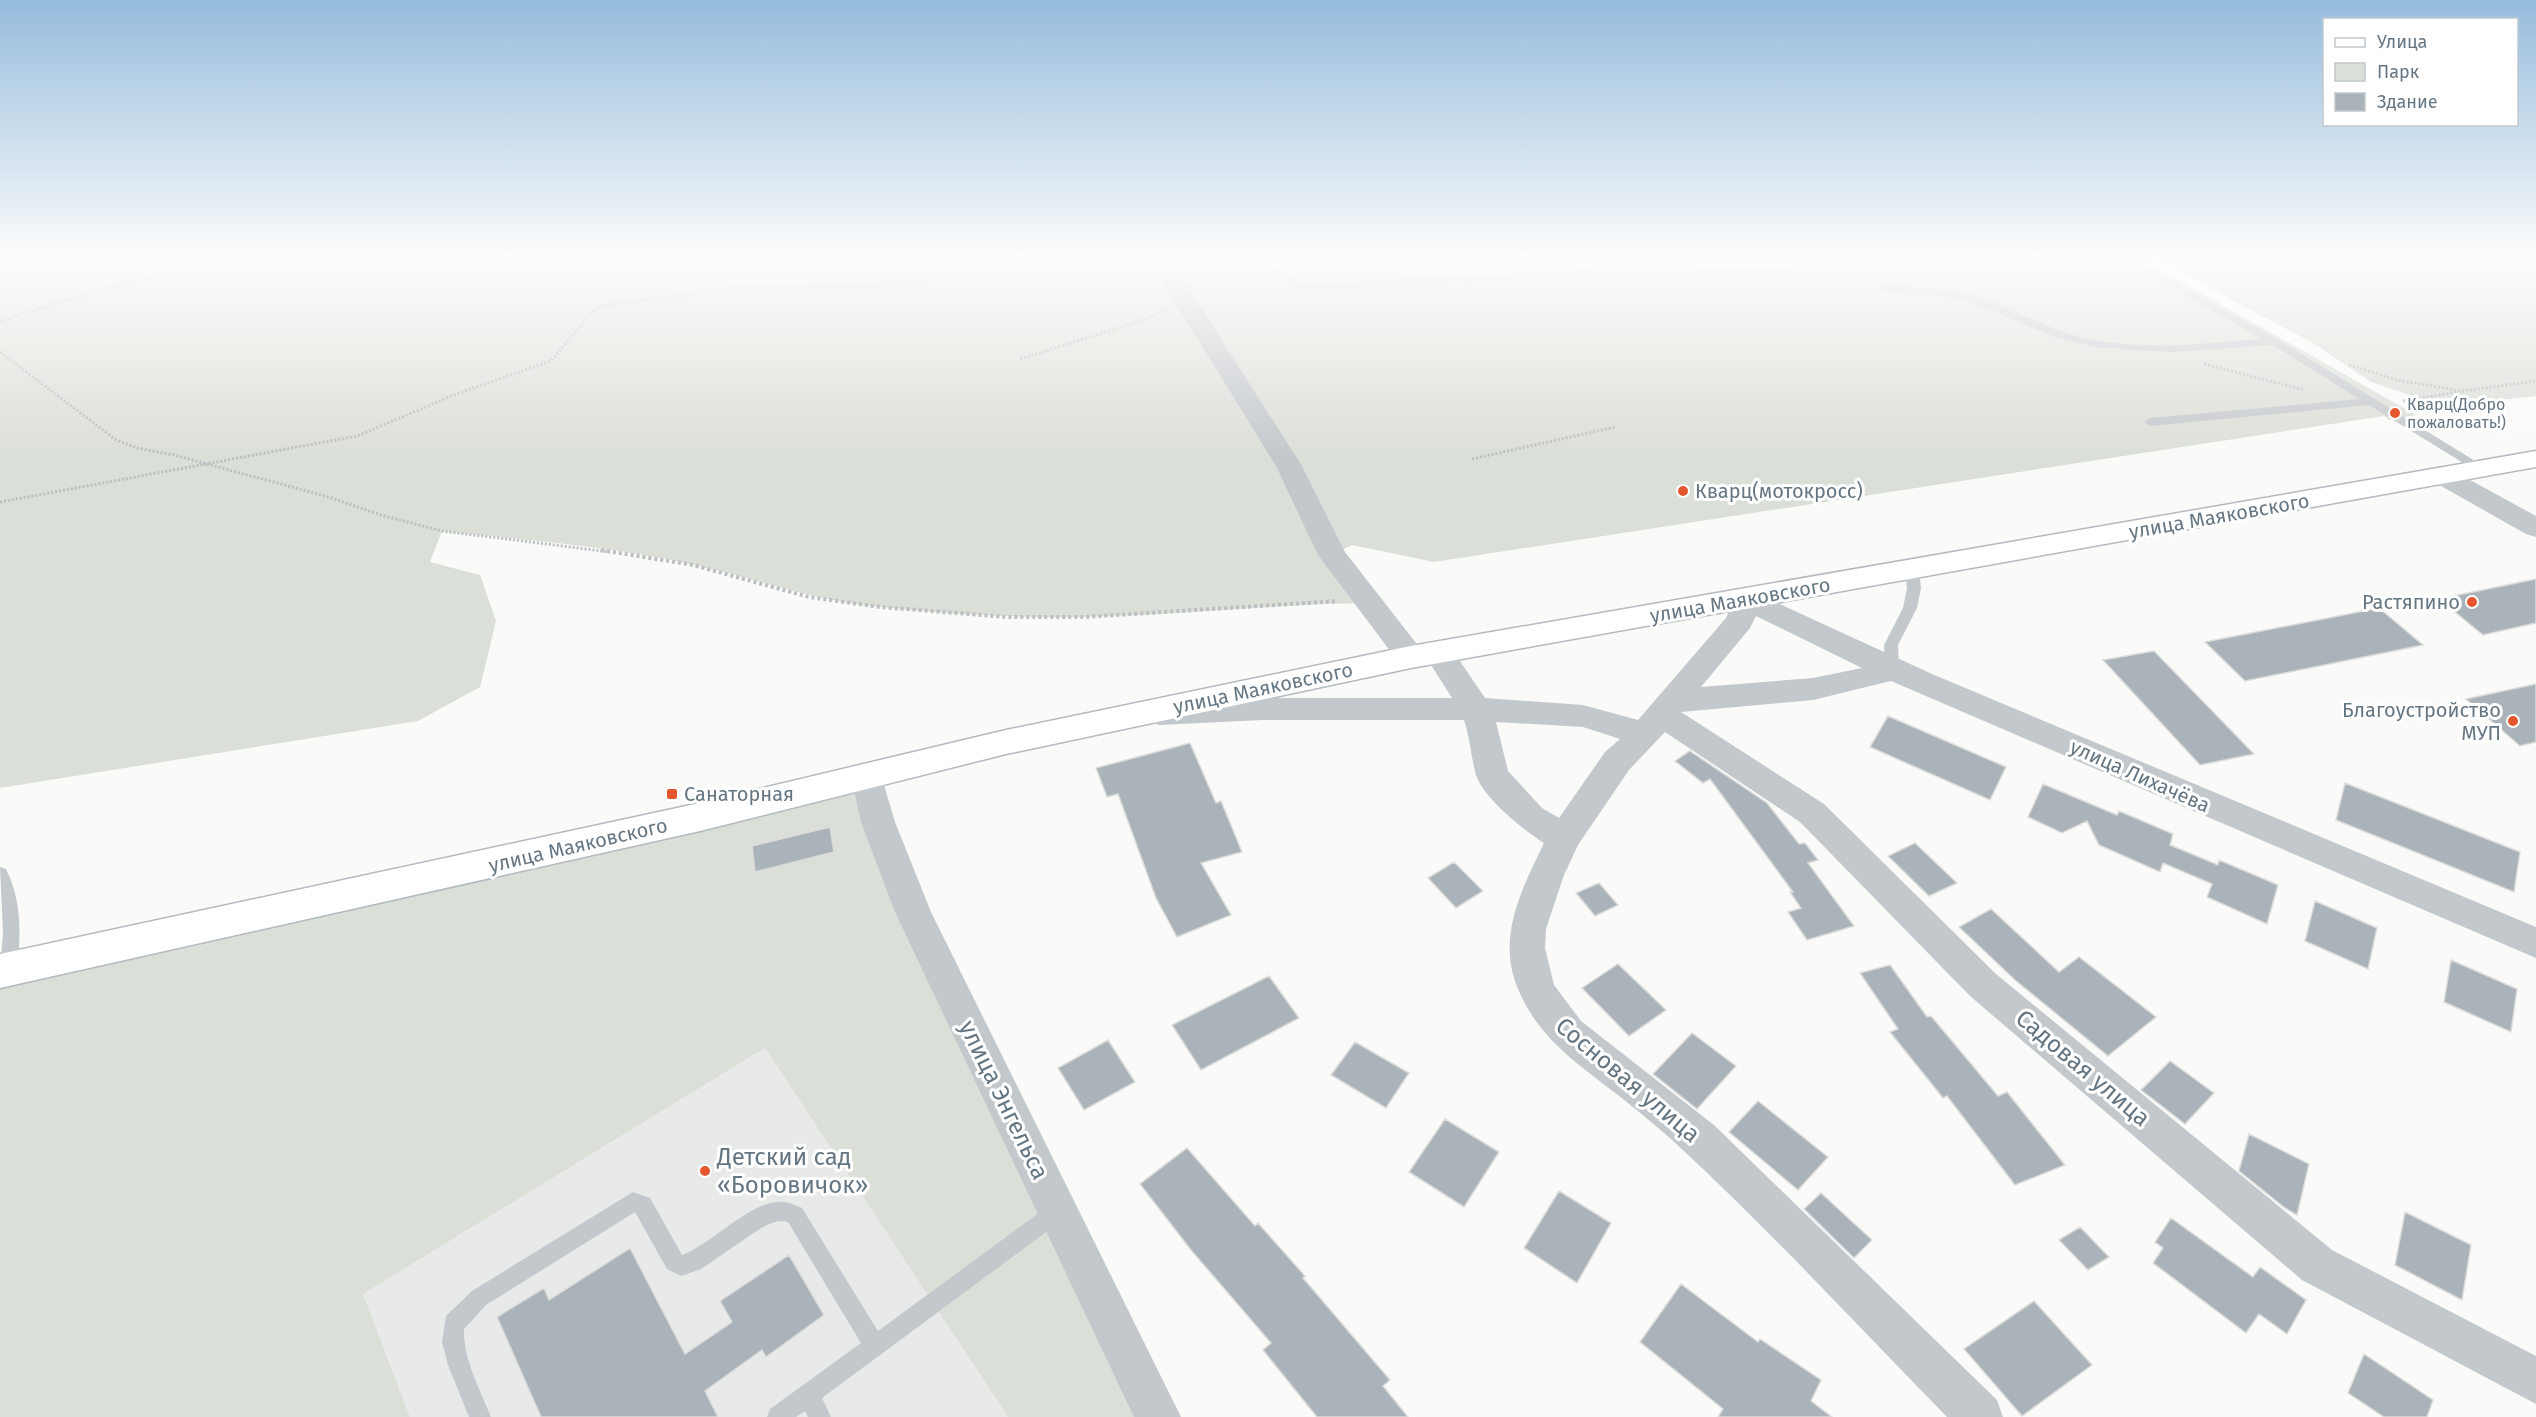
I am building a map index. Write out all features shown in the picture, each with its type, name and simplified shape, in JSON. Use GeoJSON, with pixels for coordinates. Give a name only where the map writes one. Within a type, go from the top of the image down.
{"type":"FeatureCollection","features":[{"type":"Feature","properties":{"kind":"main road","name":"улица Маяковского"},"geometry":{"type":"LineString","coordinates":[[4,970],[460,872],[1132,715],[1425,655],[2536,459]]}},
{"type":"Feature","properties":{"kind":"street"},"geometry":{"type":"LineString","coordinates":[[1200,324],[1289,466],[1332,555],[1369,603],[1425,655],[1476,709],[1484,733],[1493,776],[1530,817],[1564,838]]}},
{"type":"Feature","properties":{"kind":"street"},"geometry":{"type":"LineString","coordinates":[[2443,476],[2536,528]]}},
{"type":"Feature","properties":{"kind":"street","name":"улица Лихачёва"},"geometry":{"type":"LineString","coordinates":[[1747,599],[1892,669],[2241,820],[2536,943]]}},
{"type":"Feature","properties":{"kind":"street","name":"Сосновая улица"},"geometry":{"type":"LineString","coordinates":[[1747,599],[1740,621],[1659,717],[1617,761],[1564,838],[1534,903],[1526,935],[1528,961],[1536,987],[1556,1023],[1591,1054],[1637,1087],[1719,1157],[1980,1417]]}},
{"type":"Feature","properties":{"kind":"street"},"geometry":{"type":"LineString","coordinates":[[1132,715],[1263,709],[1476,709],[1583,716],[1606,721],[1659,717],[1793,689],[1870,678],[1892,669]]}},
{"type":"Feature","properties":{"kind":"street","name":"Садовая улица"},"geometry":{"type":"LineString","coordinates":[[1659,717],[1812,813],[1983,985],[2318,1264],[2536,1381]]}},
{"type":"Feature","properties":{"kind":"street","name":"улица Энгельса"},"geometry":{"type":"LineString","coordinates":[[867,777],[878,822],[913,912],[1158,1417]]}},
{"type":"Feature","properties":{"kind":"lane"},"geometry":{"type":"LineString","coordinates":[[2036,324],[2069,339],[2154,349],[2274,342]]}},
{"type":"Feature","properties":{"kind":"lane"},"geometry":{"type":"LineString","coordinates":[[2243,324],[2482,469]]}},
{"type":"Feature","properties":{"kind":"lane"},"geometry":{"type":"LineString","coordinates":[[2150,422],[2372,401]]}},
{"type":"Feature","properties":{"kind":"lane"},"geometry":{"type":"LineString","coordinates":[[1892,669],[1891,645],[1910,608],[1914,588],[1912,569]]}},
{"type":"Feature","properties":{"kind":"lane"},"geometry":{"type":"LineString","coordinates":[[0,874],[6,888],[14,928],[4,970]]}},
{"type":"Feature","properties":{"kind":"lane"},"geometry":{"type":"LineString","coordinates":[[480,1417],[459,1365],[453,1342],[454,1323],[479,1298],[633,1202],[643,1205],[674,1262],[681,1266],[703,1256],[766,1214],[779,1210],[790,1212],[875,1346]]}},
{"type":"Feature","properties":{"kind":"lane"},"geometry":{"type":"LineString","coordinates":[[778,1417],[1058,1211]]}},
{"type":"Feature","properties":{"kind":"lane"},"geometry":{"type":"LineString","coordinates":[[808,1395],[820,1417]]}},
{"type":"Feature","properties":{"kind":"path"},"geometry":{"type":"LineString","coordinates":[[0,502],[357,436],[454,395],[551,361],[582,324]]}},
{"type":"Feature","properties":{"kind":"path"},"geometry":{"type":"LineString","coordinates":[[1020,359],[1131,324]]}},
{"type":"Feature","properties":{"kind":"path"},"geometry":{"type":"LineString","coordinates":[[0,352],[116,440],[137,448],[206,464],[442,531],[580,547],[693,565],[808,597],[880,607],[1007,617],[1085,617],[1335,600],[1369,603]]}},
{"type":"Feature","properties":{"kind":"path"},"geometry":{"type":"LineString","coordinates":[[2199,363],[2312,391]]}},
{"type":"Feature","properties":{"kind":"path"},"geometry":{"type":"LineString","coordinates":[[2342,363],[2397,380],[2462,391]]}},
{"type":"Feature","properties":{"kind":"path"},"geometry":{"type":"LineString","coordinates":[[2400,402],[2536,381]]}},
{"type":"Feature","properties":{"kind":"path"},"geometry":{"type":"LineString","coordinates":[[1472,459],[1615,428]]}},
{"type":"Feature","properties":{"kind":"shaded area","name":"Детский сад «Боровичок»"},"geometry":{"type":"Polygon","coordinates":[[[765,1048],[1008,1417],[410,1417],[363,1294],[765,1048]]]}},
{"type":"Feature","properties":{"kind":"green space"},"geometry":{"type":"Polygon","coordinates":[[[0,324],[2256,324],[2416,415],[2389,420],[2384,416],[1434,562],[1352,545],[1333,555],[1369,603],[1083,617],[931,612],[833,600],[663,558],[568,544],[442,531],[430,562],[480,575],[496,621],[480,687],[418,721],[0,788],[0,324]]]}},
{"type":"Feature","properties":{"kind":"green space"},"geometry":{"type":"Polygon","coordinates":[[[2277,324],[2536,324],[2536,396],[2443,406],[2371,382],[2313,343],[2277,324]]]}},
{"type":"Feature","properties":{"kind":"green space"},"geometry":{"type":"Polygon","coordinates":[[[867,777],[1158,1417],[1008,1417],[765,1048],[363,1294],[410,1417],[0,1417],[0,971],[867,777]]]}},
{"type":"Feature","properties":{"kind":"building"},"geometry":{"type":"Polygon","coordinates":[[[2536,579],[2536,623],[2483,635],[2439,599],[2536,579]]]}},
{"type":"Feature","properties":{"kind":"building"},"geometry":{"type":"Polygon","coordinates":[[[2379,608],[2423,645],[2245,681],[2205,642],[2379,608]]]}},
{"type":"Feature","properties":{"kind":"building"},"geometry":{"type":"Polygon","coordinates":[[[2154,651],[2254,754],[2200,765],[2103,660],[2154,651]]]}},
{"type":"Feature","properties":{"kind":"building","name":"Благоустройство МУП"},"geometry":{"type":"Polygon","coordinates":[[[2536,684],[2536,742],[2520,746],[2466,699],[2536,684]]]}},
{"type":"Feature","properties":{"kind":"building"},"geometry":{"type":"Polygon","coordinates":[[[1888,716],[2006,767],[1990,800],[1870,747],[1888,716]]]}},
{"type":"Feature","properties":{"kind":"building"},"geometry":{"type":"Polygon","coordinates":[[[1190,743],[1216,803],[1221,801],[1242,852],[1201,863],[1231,915],[1177,937],[1156,898],[1118,794],[1107,797],[1096,768],[1190,743]]]}},
{"type":"Feature","properties":{"kind":"building"},"geometry":{"type":"Polygon","coordinates":[[[1690,751],[1767,803],[1799,844],[1805,843],[1818,860],[1808,863],[1854,926],[1807,940],[1788,912],[1801,908],[1790,892],[1793,892],[1710,779],[1703,783],[1675,761],[1690,751]]]}},
{"type":"Feature","properties":{"kind":"building"},"geometry":{"type":"Polygon","coordinates":[[[2345,783],[2520,852],[2514,892],[2336,820],[2345,783]]]}},
{"type":"Feature","properties":{"kind":"building"},"geometry":{"type":"Polygon","coordinates":[[[2043,784],[2117,815],[2119,811],[2173,834],[2170,845],[2218,865],[2219,860],[2278,885],[2267,924],[2207,897],[2212,884],[2163,863],[2160,872],[2099,845],[2087,821],[2062,833],[2028,817],[2043,784]]]}},
{"type":"Feature","properties":{"kind":"building"},"geometry":{"type":"Polygon","coordinates":[[[830,827],[834,852],[755,872],[752,846],[830,827]]]}},
{"type":"Feature","properties":{"kind":"building"},"geometry":{"type":"Polygon","coordinates":[[[1915,843],[1957,883],[1929,896],[1888,856],[1915,843]]]}},
{"type":"Feature","properties":{"kind":"building"},"geometry":{"type":"Polygon","coordinates":[[[1454,862],[1483,891],[1456,908],[1428,878],[1454,862]]]}},
{"type":"Feature","properties":{"kind":"building"},"geometry":{"type":"Polygon","coordinates":[[[1599,883],[1618,905],[1595,916],[1576,893],[1599,883]]]}},
{"type":"Feature","properties":{"kind":"building"},"geometry":{"type":"Polygon","coordinates":[[[2315,901],[2377,928],[2368,969],[2305,941],[2315,901]]]}},
{"type":"Feature","properties":{"kind":"building"},"geometry":{"type":"Polygon","coordinates":[[[1991,909],[2059,972],[2079,957],[2156,1017],[2108,1056],[2015,980],[1959,927],[1991,909]]]}},
{"type":"Feature","properties":{"kind":"building"},"geometry":{"type":"Polygon","coordinates":[[[2451,960],[2517,989],[2511,1032],[2444,1002],[2451,960]]]}},
{"type":"Feature","properties":{"kind":"building"},"geometry":{"type":"Polygon","coordinates":[[[1618,964],[1666,1010],[1629,1036],[1582,988],[1618,964]]]}},
{"type":"Feature","properties":{"kind":"building"},"geometry":{"type":"Polygon","coordinates":[[[1890,965],[1927,1017],[1931,1016],[1998,1096],[2007,1092],[2065,1165],[2015,1185],[1947,1096],[1943,1098],[1890,1032],[1898,1029],[1860,973],[1890,965]]]}},
{"type":"Feature","properties":{"kind":"building"},"geometry":{"type":"Polygon","coordinates":[[[1269,976],[1299,1018],[1201,1070],[1172,1025],[1269,976]]]}},
{"type":"Feature","properties":{"kind":"building"},"geometry":{"type":"Polygon","coordinates":[[[1692,1033],[1736,1066],[1697,1109],[1653,1074],[1692,1033]]]}},
{"type":"Feature","properties":{"kind":"building"},"geometry":{"type":"Polygon","coordinates":[[[1108,1040],[1135,1082],[1084,1110],[1058,1068],[1108,1040]]]}},
{"type":"Feature","properties":{"kind":"building"},"geometry":{"type":"Polygon","coordinates":[[[1355,1042],[1409,1073],[1386,1108],[1331,1075],[1355,1042]]]}},
{"type":"Feature","properties":{"kind":"building"},"geometry":{"type":"Polygon","coordinates":[[[2170,1061],[2214,1093],[2185,1124],[2141,1090],[2170,1061]]]}},
{"type":"Feature","properties":{"kind":"building"},"geometry":{"type":"Polygon","coordinates":[[[1758,1101],[1828,1157],[1798,1190],[1729,1132],[1758,1101]]]}},
{"type":"Feature","properties":{"kind":"building"},"geometry":{"type":"Polygon","coordinates":[[[1445,1119],[1499,1152],[1464,1207],[1409,1172],[1445,1119]]]}},
{"type":"Feature","properties":{"kind":"building"},"geometry":{"type":"Polygon","coordinates":[[[2249,1134],[2309,1164],[2297,1215],[2239,1171],[2249,1134]]]}},
{"type":"Feature","properties":{"kind":"building"},"geometry":{"type":"Polygon","coordinates":[[[1187,1148],[1255,1226],[1258,1223],[1305,1276],[1303,1278],[1390,1380],[1383,1386],[1408,1417],[1317,1417],[1263,1350],[1271,1343],[1191,1250],[1140,1184],[1187,1148]]]}},
{"type":"Feature","properties":{"kind":"building"},"geometry":{"type":"Polygon","coordinates":[[[1559,1191],[1611,1223],[1577,1283],[1524,1248],[1559,1191]]]}},
{"type":"Feature","properties":{"kind":"building"},"geometry":{"type":"Polygon","coordinates":[[[1821,1193],[1872,1240],[1854,1258],[1804,1209],[1821,1193]]]}},
{"type":"Feature","properties":{"kind":"building"},"geometry":{"type":"Polygon","coordinates":[[[2405,1212],[2471,1245],[2462,1300],[2395,1265],[2405,1212]]]}},
{"type":"Feature","properties":{"kind":"building"},"geometry":{"type":"Polygon","coordinates":[[[2171,1218],[2253,1277],[2260,1267],[2306,1300],[2287,1334],[2259,1314],[2246,1333],[2153,1263],[2163,1248],[2155,1242],[2171,1218]]]}},
{"type":"Feature","properties":{"kind":"building"},"geometry":{"type":"Polygon","coordinates":[[[2080,1227],[2109,1257],[2088,1270],[2059,1240],[2080,1227]]]}},
{"type":"Feature","properties":{"kind":"building"},"geometry":{"type":"Polygon","coordinates":[[[630,1248],[685,1354],[732,1322],[720,1301],[789,1255],[824,1315],[766,1357],[762,1350],[705,1391],[718,1417],[541,1417],[497,1317],[544,1288],[549,1300],[630,1248]]]}},
{"type":"Feature","properties":{"kind":"building"},"geometry":{"type":"Polygon","coordinates":[[[1681,1284],[1758,1342],[1760,1339],[1821,1380],[1811,1401],[1832,1417],[1718,1417],[1723,1409],[1640,1342],[1681,1284]]]}},
{"type":"Feature","properties":{"kind":"building"},"geometry":{"type":"Polygon","coordinates":[[[2034,1301],[2092,1365],[2022,1416],[1964,1349],[2034,1301]]]}},
{"type":"Feature","properties":{"kind":"building"},"geometry":{"type":"Polygon","coordinates":[[[2364,1354],[2433,1400],[2427,1417],[2384,1417],[2348,1393],[2364,1354]]]}},
{"type":"Feature","properties":{"kind":"place","name":"Кварц(Добро пожаловать!)"},"geometry":{"type":"Point","coordinates":[2395,413]}},
{"type":"Feature","properties":{"kind":"place","name":"Кварц(мотокросс)"},"geometry":{"type":"Point","coordinates":[1683,491]}},
{"type":"Feature","properties":{"kind":"place","name":"Растяпино"},"geometry":{"type":"Point","coordinates":[2472,602]}},
{"type":"Feature","properties":{"kind":"place","name":"Благоустройство МУП"},"geometry":{"type":"Point","coordinates":[2513,721]}},
{"type":"Feature","properties":{"kind":"place","name":"Санаторная"},"geometry":{"type":"Point","coordinates":[672,794]}},
{"type":"Feature","properties":{"kind":"place","name":"Детский сад «Боровичок»"},"geometry":{"type":"Point","coordinates":[705,1171]}}]}
